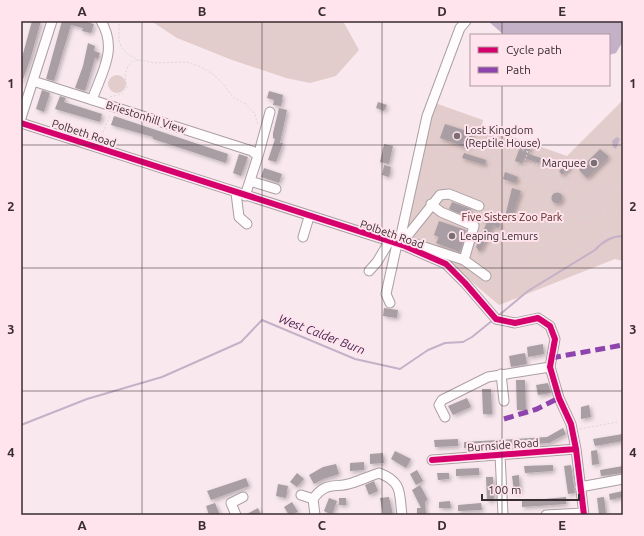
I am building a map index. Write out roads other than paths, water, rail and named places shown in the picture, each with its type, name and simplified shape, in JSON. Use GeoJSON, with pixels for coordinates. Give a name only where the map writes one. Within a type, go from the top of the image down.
{"type":"FeatureCollection","features":[{"type":"Feature","properties":{"kind":"street"},"geometry":{"type":"LineString","coordinates":[[21,118],[52,21]]}},
{"type":"Feature","properties":{"kind":"street"},"geometry":{"type":"LineString","coordinates":[[92,100],[110,50],[107,31],[101,21]]}},
{"type":"Feature","properties":{"kind":"street"},"geometry":{"type":"LineString","coordinates":[[390,303],[386,294],[399,243],[427,116],[460,28],[466,21]]}},
{"type":"Feature","properties":{"kind":"street","name":"Briestonhill View"},"geometry":{"type":"LineString","coordinates":[[33,82],[252,151],[258,156]]}},
{"type":"Feature","properties":{"kind":"street"},"geometry":{"type":"LineString","coordinates":[[247,224],[239,217],[240,194],[250,181],[270,112]]}},
{"type":"Feature","properties":{"kind":"street","name":"Polbeth Road"},"geometry":{"type":"LineString","coordinates":[[21,123],[310,217],[399,243],[446,264],[465,283],[492,316],[515,323],[538,318],[550,326],[555,339],[550,367],[554,384],[572,431],[576,449],[583,514]]}},
{"type":"Feature","properties":{"kind":"street"},"geometry":{"type":"LineString","coordinates":[[250,181],[276,189]]}},
{"type":"Feature","properties":{"kind":"street"},"geometry":{"type":"LineString","coordinates":[[369,271],[399,243],[440,195],[444,194],[479,206]]}},
{"type":"Feature","properties":{"kind":"street"},"geometry":{"type":"LineString","coordinates":[[431,204],[441,212],[474,226],[464,260]]}},
{"type":"Feature","properties":{"kind":"street"},"geometry":{"type":"LineString","coordinates":[[303,237],[310,217]]}},
{"type":"Feature","properties":{"kind":"street"},"geometry":{"type":"LineString","coordinates":[[399,243],[464,260],[486,276]]}},
{"type":"Feature","properties":{"kind":"street"},"geometry":{"type":"LineString","coordinates":[[445,417],[439,405],[442,400],[488,377],[550,367]]}},
{"type":"Feature","properties":{"kind":"street"},"geometry":{"type":"LineString","coordinates":[[500,374],[504,401]]}},
{"type":"Feature","properties":{"kind":"street","name":"Burnside Road"},"geometry":{"type":"LineString","coordinates":[[432,460],[576,449]]}},
{"type":"Feature","properties":{"kind":"street"},"geometry":{"type":"LineString","coordinates":[[500,455],[503,515]]}},
{"type":"Feature","properties":{"kind":"street"},"geometry":{"type":"LineString","coordinates":[[315,515],[313,499],[318,492],[329,486],[351,483],[379,473],[391,478],[400,488],[402,515]]}},
{"type":"Feature","properties":{"kind":"street"},"geometry":{"type":"LineString","coordinates":[[580,487],[623,479]]}},
{"type":"Feature","properties":{"kind":"street"},"geometry":{"type":"LineString","coordinates":[[301,495],[313,499]]}},
{"type":"Feature","properties":{"kind":"street"},"geometry":{"type":"LineString","coordinates":[[236,515],[231,503],[243,497]]}},
{"type":"Feature","properties":{"kind":"street"},"geometry":{"type":"LineString","coordinates":[[546,515],[583,514]]}},
{"type":"Feature","properties":{"kind":"waterway","name":"West Calder Burn"},"geometry":{"type":"LineString","coordinates":[[498,316],[528,291],[595,250],[604,242],[611,238],[623,236]]}},
{"type":"Feature","properties":{"kind":"waterway","name":"West Calder Burn"},"geometry":{"type":"LineString","coordinates":[[21,425],[87,399],[162,377],[241,342],[262,320],[355,359],[400,369],[428,350],[445,343],[463,342],[472,337],[493,320]]}},
{"type":"Feature","properties":{"kind":"place","name":"Lost Kingdom (Reptile House)"},"geometry":{"type":"Point","coordinates":[457,136]}},
{"type":"Feature","properties":{"kind":"place","name":"Marquee"},"geometry":{"type":"Point","coordinates":[594,163]}},
{"type":"Feature","properties":{"kind":"place","name":"Leaping Lemurs"},"geometry":{"type":"Point","coordinates":[452,236]}},
{"type":"Feature","properties":{"kind":"park label","name":"Five Sisters Zoo Park"},"geometry":{"type":"Point","coordinates":[512,217]}}]}
